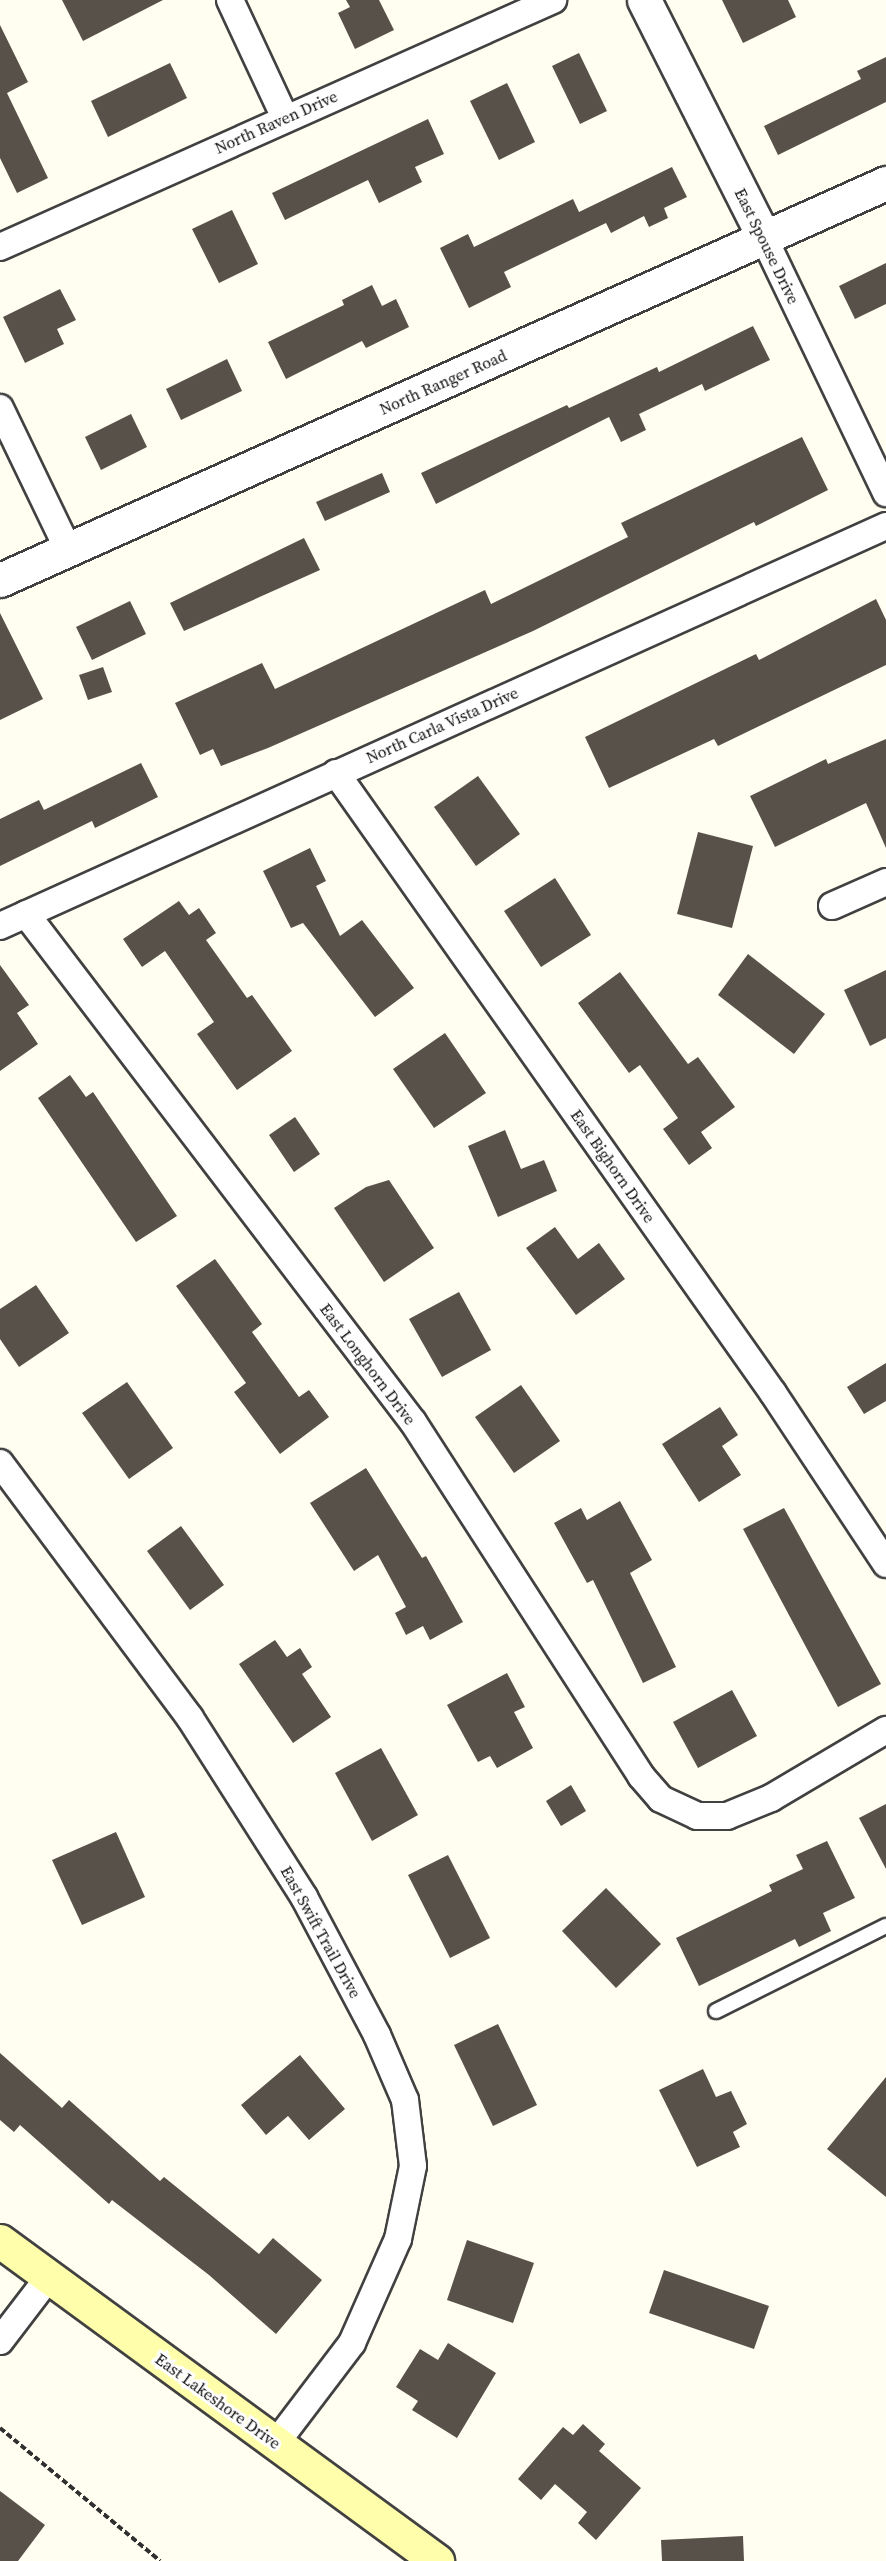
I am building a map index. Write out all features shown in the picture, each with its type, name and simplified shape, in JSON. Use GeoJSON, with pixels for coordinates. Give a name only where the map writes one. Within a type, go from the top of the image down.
{"type":"FeatureCollection","features":[{"type":"Feature","properties":{"kind":"main road","name":"East Lakeshore Drive"},"geometry":{"type":"LineString","coordinates":[[0,2241],[437,2561]]}},
{"type":"Feature","properties":{"kind":"street"},"geometry":{"type":"LineString","coordinates":[[230,0],[285,118]]}},
{"type":"Feature","properties":{"kind":"street","name":"North Raven Drive"},"geometry":{"type":"LineString","coordinates":[[0,247],[553,0]]}},
{"type":"Feature","properties":{"kind":"street","name":"East Spouse Drive"},"geometry":{"type":"LineString","coordinates":[[644,0],[764,238],[886,493]]}},
{"type":"Feature","properties":{"kind":"street","name":"North Ranger Road"},"geometry":{"type":"LineString","coordinates":[[0,580],[886,183]]}},
{"type":"Feature","properties":{"kind":"street"},"geometry":{"type":"LineString","coordinates":[[0,408],[68,549]]}},
{"type":"Feature","properties":{"kind":"street","name":"North Carla Vista Drive"},"geometry":{"type":"LineString","coordinates":[[0,926],[336,772],[886,526]]}},
{"type":"Feature","properties":{"kind":"street","name":"East Bighorn Drive"},"geometry":{"type":"LineString","coordinates":[[336,772],[773,1393],[886,1564]]}},
{"type":"Feature","properties":{"kind":"street"},"geometry":{"type":"LineString","coordinates":[[832,906],[886,882]]}},
{"type":"Feature","properties":{"kind":"street","name":"East Longhorn Drive"},"geometry":{"type":"LineString","coordinates":[[26,914],[413,1422],[641,1776],[661,1799],[697,1816],[728,1816],[771,1798],[886,1730]]}},
{"type":"Feature","properties":{"kind":"street","name":"East Swift Trail Drive"},"geometry":{"type":"LineString","coordinates":[[0,1463],[190,1718],[297,1887],[377,2035],[405,2100],[413,2166],[398,2239],[352,2343],[276,2443]]}},
{"type":"Feature","properties":{"kind":"street"},"geometry":{"type":"LineString","coordinates":[[0,2341],[49,2277]]}},
{"type":"Feature","properties":{"kind":"lane"},"geometry":{"type":"LineString","coordinates":[[716,2011],[886,1926]]}},
{"type":"Feature","properties":{"kind":"path"},"geometry":{"type":"LineString","coordinates":[[0,2428],[160,2561]]}},
{"type":"Feature","properties":{"kind":"building"},"geometry":{"type":"Polygon","coordinates":[[[62,0],[163,0],[83,41],[62,0]]]}},
{"type":"Feature","properties":{"kind":"building"},"geometry":{"type":"Polygon","coordinates":[[[346,0],[379,0],[394,30],[355,49],[338,13],[350,7],[346,0]]]}},
{"type":"Feature","properties":{"kind":"building"},"geometry":{"type":"Polygon","coordinates":[[[722,0],[788,0],[796,17],[743,43],[722,0]]]}},
{"type":"Feature","properties":{"kind":"building"},"geometry":{"type":"Polygon","coordinates":[[[0,25],[28,82],[7,93],[48,178],[17,193],[0,158],[0,25]]]}},
{"type":"Feature","properties":{"kind":"building"},"geometry":{"type":"Polygon","coordinates":[[[579,53],[607,111],[580,124],[552,66],[579,53]]]}},
{"type":"Feature","properties":{"kind":"building"},"geometry":{"type":"Polygon","coordinates":[[[886,57],[886,102],[778,155],[764,126],[861,79],[857,71],[886,57]]]}},
{"type":"Feature","properties":{"kind":"building"},"geometry":{"type":"Polygon","coordinates":[[[170,63],[187,98],[108,137],[91,101],[170,63]]]}},
{"type":"Feature","properties":{"kind":"building"},"geometry":{"type":"Polygon","coordinates":[[[507,83],[535,142],[499,160],[470,101],[507,83]]]}},
{"type":"Feature","properties":{"kind":"building"},"geometry":{"type":"Polygon","coordinates":[[[428,119],[444,154],[415,167],[422,182],[379,203],[368,180],[285,220],[272,193],[428,119]]]}},
{"type":"Feature","properties":{"kind":"building"},"geometry":{"type":"Polygon","coordinates":[[[672,167],[687,197],[664,208],[668,218],[649,227],[644,216],[611,233],[606,223],[504,272],[511,287],[469,308],[440,248],[468,234],[474,247],[573,199],[579,212],[672,167]]]}},
{"type":"Feature","properties":{"kind":"building"},"geometry":{"type":"Polygon","coordinates":[[[232,210],[258,264],[219,283],[192,229],[232,210]]]}},
{"type":"Feature","properties":{"kind":"building"},"geometry":{"type":"Polygon","coordinates":[[[886,263],[886,304],[855,319],[839,286],[886,263]]]}},
{"type":"Feature","properties":{"kind":"building"},"geometry":{"type":"Polygon","coordinates":[[[372,285],[382,306],[396,299],[409,327],[366,348],[362,341],[286,379],[268,342],[344,305],[342,300],[372,285]]]}},
{"type":"Feature","properties":{"kind":"building"},"geometry":{"type":"Polygon","coordinates":[[[60,289],[76,320],[57,329],[64,344],[25,363],[3,317],[60,289]]]}},
{"type":"Feature","properties":{"kind":"building"},"geometry":{"type":"Polygon","coordinates":[[[753,326],[770,360],[705,391],[702,384],[639,414],[646,430],[621,442],[609,417],[436,504],[421,473],[567,405],[569,408],[657,367],[659,372],[753,326]]]}},
{"type":"Feature","properties":{"kind":"building"},"geometry":{"type":"Polygon","coordinates":[[[227,359],[242,391],[181,420],[166,389],[227,359]]]}},
{"type":"Feature","properties":{"kind":"building"},"geometry":{"type":"Polygon","coordinates":[[[131,414],[147,447],[101,470],[85,437],[131,414]]]}},
{"type":"Feature","properties":{"kind":"building"},"geometry":{"type":"Polygon","coordinates":[[[802,437],[828,490],[756,526],[754,522],[533,631],[268,748],[221,766],[213,749],[200,755],[175,703],[262,663],[275,689],[485,590],[491,604],[628,537],[621,523],[802,437]]]}},
{"type":"Feature","properties":{"kind":"building"},"geometry":{"type":"Polygon","coordinates":[[[382,473],[390,492],[325,521],[316,502],[382,473]]]}},
{"type":"Feature","properties":{"kind":"building"},"geometry":{"type":"Polygon","coordinates":[[[304,538],[320,570],[184,631],[170,603],[304,538]]]}},
{"type":"Feature","properties":{"kind":"building"},"geometry":{"type":"Polygon","coordinates":[[[876,599],[886,620],[886,665],[718,746],[714,739],[609,788],[585,737],[756,654],[759,660],[876,599]]]}},
{"type":"Feature","properties":{"kind":"building"},"geometry":{"type":"Polygon","coordinates":[[[130,601],[146,634],[92,660],[76,627],[130,601]]]}},
{"type":"Feature","properties":{"kind":"building"},"geometry":{"type":"Polygon","coordinates":[[[0,613],[43,699],[0,720],[0,613]]]}},
{"type":"Feature","properties":{"kind":"building"},"geometry":{"type":"Polygon","coordinates":[[[103,667],[112,692],[88,700],[79,675],[103,667]]]}},
{"type":"Feature","properties":{"kind":"building"},"geometry":{"type":"Polygon","coordinates":[[[886,739],[886,848],[866,803],[775,847],[750,796],[826,759],[828,764],[886,739]]]}},
{"type":"Feature","properties":{"kind":"building"},"geometry":{"type":"Polygon","coordinates":[[[141,763],[158,797],[95,828],[92,821],[0,866],[0,819],[39,800],[44,810],[141,763]]]}},
{"type":"Feature","properties":{"kind":"building"},"geometry":{"type":"Polygon","coordinates":[[[478,776],[520,834],[476,866],[434,807],[478,776]]]}},
{"type":"Feature","properties":{"kind":"building"},"geometry":{"type":"Polygon","coordinates":[[[698,832],[753,846],[732,928],[677,914],[698,832]]]}},
{"type":"Feature","properties":{"kind":"building"},"geometry":{"type":"Polygon","coordinates":[[[310,848],[326,881],[316,886],[340,936],[362,920],[414,988],[375,1017],[303,923],[291,928],[263,871],[310,848]]]}},
{"type":"Feature","properties":{"kind":"building"},"geometry":{"type":"Polygon","coordinates":[[[555,878],[591,935],[541,967],[504,911],[555,878]]]}},
{"type":"Feature","properties":{"kind":"building"},"geometry":{"type":"Polygon","coordinates":[[[179,901],[189,915],[199,908],[216,933],[206,940],[247,998],[252,995],[292,1051],[237,1090],[197,1034],[214,1022],[165,951],[142,967],[123,939],[179,901]]]}},
{"type":"Feature","properties":{"kind":"building"},"geometry":{"type":"Polygon","coordinates":[[[748,954],[825,1014],[794,1054],[718,995],[748,954]]]}},
{"type":"Feature","properties":{"kind":"building"},"geometry":{"type":"Polygon","coordinates":[[[0,965],[29,1005],[17,1013],[38,1044],[0,1071],[0,965]]]}},
{"type":"Feature","properties":{"kind":"building"},"geometry":{"type":"Polygon","coordinates":[[[886,970],[886,1038],[870,1046],[844,990],[886,970]]]}},
{"type":"Feature","properties":{"kind":"building"},"geometry":{"type":"Polygon","coordinates":[[[620,972],[688,1064],[698,1057],[735,1107],[701,1132],[712,1148],[689,1165],[663,1129],[678,1118],[640,1065],[629,1073],[578,1003],[620,972]]]}},
{"type":"Feature","properties":{"kind":"building"},"geometry":{"type":"Polygon","coordinates":[[[445,1033],[486,1093],[434,1128],[393,1069],[445,1033]]]}},
{"type":"Feature","properties":{"kind":"building"},"geometry":{"type":"Polygon","coordinates":[[[70,1075],[86,1097],[93,1092],[177,1216],[136,1242],[38,1098],[70,1075]]]}},
{"type":"Feature","properties":{"kind":"building"},"geometry":{"type":"Polygon","coordinates":[[[295,1117],[320,1154],[294,1172],[269,1135],[295,1117]]]}},
{"type":"Feature","properties":{"kind":"building"},"geometry":{"type":"Polygon","coordinates":[[[505,1130],[521,1169],[544,1160],[557,1191],[498,1217],[468,1146],[505,1130]]]}},
{"type":"Feature","properties":{"kind":"building"},"geometry":{"type":"Polygon","coordinates":[[[389,1180],[434,1248],[384,1282],[334,1208],[366,1187],[389,1180]]]}},
{"type":"Feature","properties":{"kind":"building"},"geometry":{"type":"Polygon","coordinates":[[[555,1227],[578,1259],[599,1243],[625,1279],[576,1315],[526,1248],[555,1227]]]}},
{"type":"Feature","properties":{"kind":"building"},"geometry":{"type":"Polygon","coordinates":[[[215,1259],[262,1324],[252,1332],[299,1397],[309,1390],[329,1417],[280,1454],[234,1392],[246,1383],[176,1286],[215,1259]]]}},
{"type":"Feature","properties":{"kind":"building"},"geometry":{"type":"Polygon","coordinates":[[[36,1285],[69,1333],[19,1367],[0,1339],[0,1309],[36,1285]]]}},
{"type":"Feature","properties":{"kind":"building"},"geometry":{"type":"Polygon","coordinates":[[[459,1292],[491,1350],[442,1377],[409,1319],[459,1292]]]}},
{"type":"Feature","properties":{"kind":"building"},"geometry":{"type":"Polygon","coordinates":[[[886,1363],[886,1401],[864,1414],[847,1387],[886,1363]]]}},
{"type":"Feature","properties":{"kind":"building"},"geometry":{"type":"Polygon","coordinates":[[[127,1382],[173,1448],[129,1479],[82,1413],[127,1382]]]}},
{"type":"Feature","properties":{"kind":"building"},"geometry":{"type":"Polygon","coordinates":[[[521,1385],[560,1441],[514,1473],[475,1417],[521,1385]]]}},
{"type":"Feature","properties":{"kind":"building"},"geometry":{"type":"Polygon","coordinates":[[[720,1407],[738,1435],[722,1446],[741,1475],[699,1502],[662,1444],[720,1407]]]}},
{"type":"Feature","properties":{"kind":"building"},"geometry":{"type":"Polygon","coordinates":[[[366,1468],[422,1558],[426,1556],[463,1622],[430,1640],[423,1626],[406,1635],[395,1613],[406,1607],[378,1555],[354,1571],[310,1503],[366,1468]]]}},
{"type":"Feature","properties":{"kind":"building"},"geometry":{"type":"Polygon","coordinates":[[[620,1501],[652,1560],[630,1573],[676,1667],[643,1683],[593,1580],[587,1583],[554,1523],[581,1508],[587,1520],[620,1501]]]}},
{"type":"Feature","properties":{"kind":"building"},"geometry":{"type":"Polygon","coordinates":[[[784,1508],[881,1684],[838,1707],[743,1529],[784,1508]]]}},
{"type":"Feature","properties":{"kind":"building"},"geometry":{"type":"Polygon","coordinates":[[[181,1526],[224,1585],[190,1610],[147,1551],[181,1526]]]}},
{"type":"Feature","properties":{"kind":"building"},"geometry":{"type":"Polygon","coordinates":[[[275,1640],[287,1657],[300,1648],[312,1667],[302,1674],[331,1717],[293,1743],[239,1664],[275,1640]]]}},
{"type":"Feature","properties":{"kind":"building"},"geometry":{"type":"Polygon","coordinates":[[[507,1673],[525,1707],[514,1712],[533,1748],[497,1768],[490,1756],[478,1762],[447,1705],[507,1673]]]}},
{"type":"Feature","properties":{"kind":"building"},"geometry":{"type":"Polygon","coordinates":[[[732,1690],[757,1736],[698,1768],[673,1722],[732,1690]]]}},
{"type":"Feature","properties":{"kind":"building"},"geometry":{"type":"Polygon","coordinates":[[[381,1748],[418,1815],[372,1841],[335,1773],[381,1748]]]}},
{"type":"Feature","properties":{"kind":"building"},"geometry":{"type":"Polygon","coordinates":[[[571,1785],[586,1811],[561,1826],[546,1801],[571,1785]]]}},
{"type":"Feature","properties":{"kind":"building"},"geometry":{"type":"Polygon","coordinates":[[[886,1804],[886,1869],[859,1818],[886,1804]]]}},
{"type":"Feature","properties":{"kind":"building"},"geometry":{"type":"Polygon","coordinates":[[[116,1832],[145,1897],[82,1925],[52,1860],[116,1832]]]}},
{"type":"Feature","properties":{"kind":"building"},"geometry":{"type":"Polygon","coordinates":[[[827,1841],[855,1898],[823,1913],[831,1931],[799,1947],[795,1939],[699,1986],[676,1938],[772,1891],[769,1885],[803,1869],[796,1855],[827,1841]]]}},
{"type":"Feature","properties":{"kind":"building"},"geometry":{"type":"Polygon","coordinates":[[[448,1855],[490,1938],[450,1958],[408,1875],[448,1855]]]}},
{"type":"Feature","properties":{"kind":"building"},"geometry":{"type":"Polygon","coordinates":[[[606,1888],[661,1944],[616,1988],[562,1931],[606,1888]]]}},
{"type":"Feature","properties":{"kind":"building"},"geometry":{"type":"Polygon","coordinates":[[[498,2024],[537,2105],[493,2126],[454,2045],[498,2024]]]}},
{"type":"Feature","properties":{"kind":"building"},"geometry":{"type":"Polygon","coordinates":[[[0,2053],[62,2108],[69,2100],[160,2181],[164,2177],[259,2254],[273,2238],[322,2280],[276,2334],[209,2275],[112,2200],[109,2204],[20,2125],[14,2132],[0,2120],[0,2053]]]}},
{"type":"Feature","properties":{"kind":"building"},"geometry":{"type":"Polygon","coordinates":[[[300,2055],[345,2109],[309,2140],[288,2116],[266,2135],[241,2105],[300,2055]]]}},
{"type":"Feature","properties":{"kind":"building"},"geometry":{"type":"Polygon","coordinates":[[[703,2069],[716,2097],[731,2091],[747,2124],[733,2132],[740,2147],[697,2167],[659,2090],[703,2069]]]}},
{"type":"Feature","properties":{"kind":"building"},"geometry":{"type":"Polygon","coordinates":[[[886,2077],[886,2197],[827,2149],[886,2077]]]}},
{"type":"Feature","properties":{"kind":"building"},"geometry":{"type":"Polygon","coordinates":[[[467,2240],[534,2263],[513,2323],[447,2300],[467,2240]]]}},
{"type":"Feature","properties":{"kind":"building"},"geometry":{"type":"Polygon","coordinates":[[[664,2270],[769,2306],[754,2349],[649,2313],[664,2270]]]}},
{"type":"Feature","properties":{"kind":"building"},"geometry":{"type":"Polygon","coordinates":[[[448,2343],[496,2373],[457,2438],[412,2410],[418,2401],[396,2387],[420,2349],[438,2360],[448,2343]]]}},
{"type":"Feature","properties":{"kind":"building"},"geometry":{"type":"Polygon","coordinates":[[[583,2424],[605,2444],[599,2451],[641,2488],[596,2540],[578,2523],[587,2512],[555,2484],[541,2500],[518,2479],[563,2427],[573,2435],[583,2424]]]}},
{"type":"Feature","properties":{"kind":"building"},"geometry":{"type":"Polygon","coordinates":[[[0,2491],[45,2525],[18,2561],[0,2561],[0,2491]]]}},
{"type":"Feature","properties":{"kind":"building"},"geometry":{"type":"Polygon","coordinates":[[[743,2536],[744,2561],[662,2561],[661,2540],[743,2536]]]}}]}
